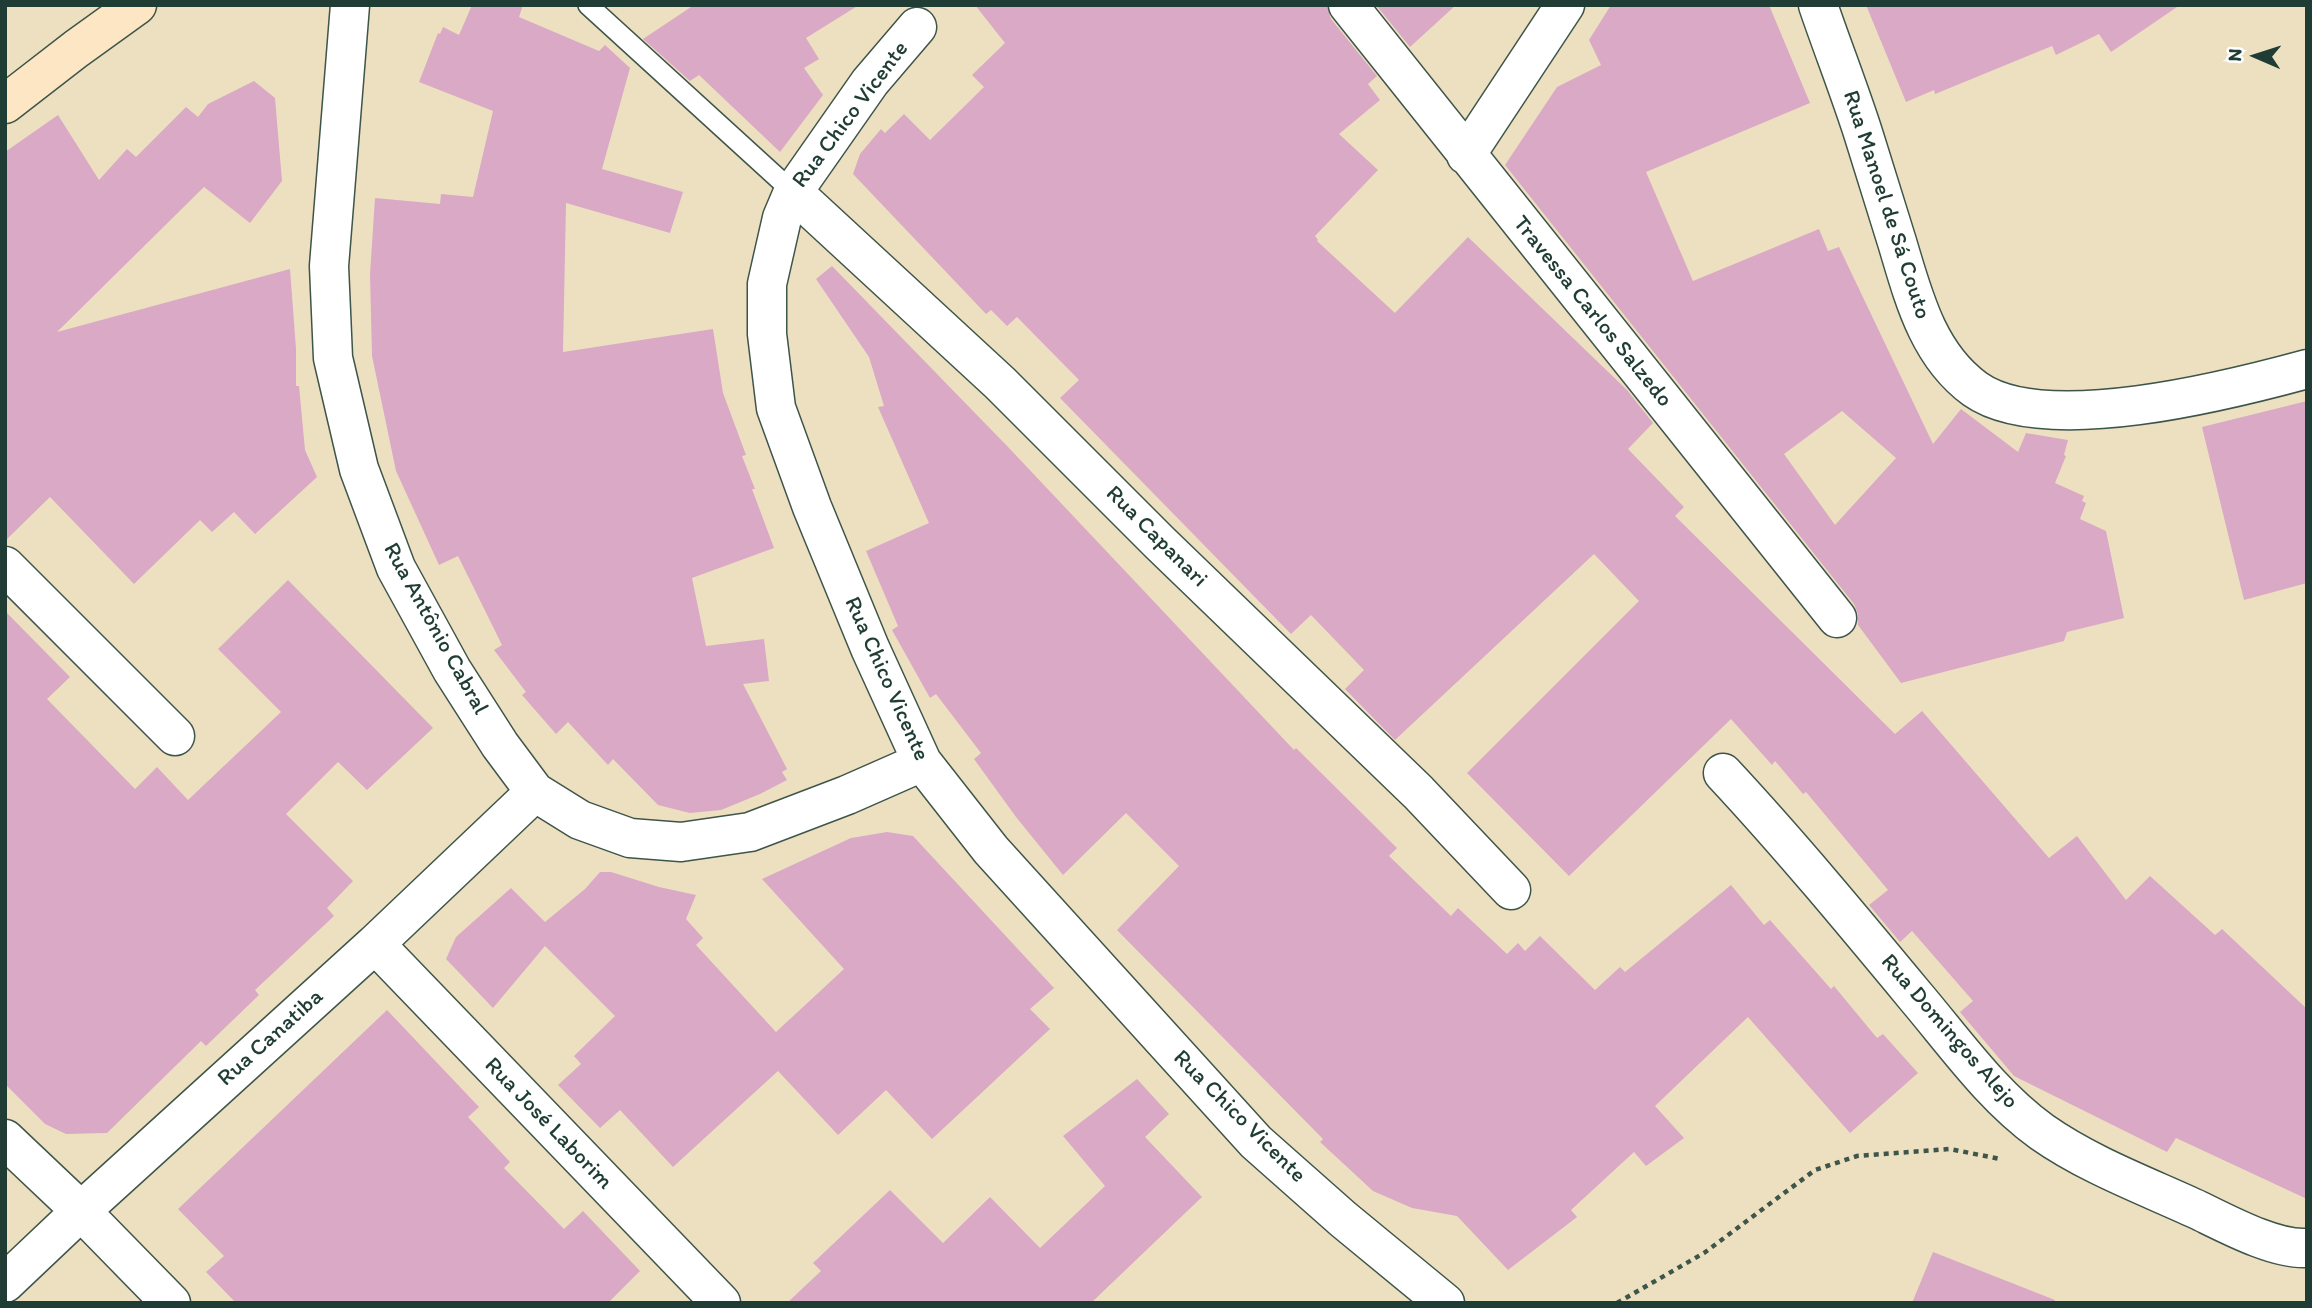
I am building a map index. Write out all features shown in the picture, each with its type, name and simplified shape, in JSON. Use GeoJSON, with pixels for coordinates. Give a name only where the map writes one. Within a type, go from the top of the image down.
{"type":"FeatureCollection","features":[{"type":"Feature","properties":{"kind":"street"},"geometry":{"type":"LineString","coordinates":[[5,104],[137,5]]}},
{"type":"Feature","properties":{"kind":"street","name":"Rua Antônio Cabral"},"geometry":{"type":"LineString","coordinates":[[350,5],[329,266],[332,358],[359,469],[396,568],[452,670],[500,745],[535,792],[580,820],[630,838],[681,842],[750,832],[847,795],[922,762]]}},
{"type":"Feature","properties":{"kind":"street","name":"Travessa Carlos Salzedo"},"geometry":{"type":"LineString","coordinates":[[1348,5],[1837,618]]}},
{"type":"Feature","properties":{"kind":"street"},"geometry":{"type":"LineString","coordinates":[[1466,155],[1565,5]]}},
{"type":"Feature","properties":{"kind":"street","name":"Rua Manoel de Sá Couto"},"geometry":{"type":"LineString","coordinates":[[1818,5],[1862,132],[1920,316],[1943,357],[1976,389],[2006,403],[2047,410],[2113,407],[2179,398],[2307,369]]}},
{"type":"Feature","properties":{"kind":"street","name":"Rua Chico Vicente"},"geometry":{"type":"LineString","coordinates":[[917,27],[870,82],[793,192],[782,218],[767,284],[767,334],[776,408],[817,520],[922,762],[991,850],[1256,1142],[1343,1219],[1446,1303]]}},
{"type":"Feature","properties":{"kind":"street","name":"Rua Capanari"},"geometry":{"type":"LineString","coordinates":[[793,192],[1000,383],[1160,543],[1419,792],[1511,890]]}},
{"type":"Feature","properties":{"kind":"street"},"geometry":{"type":"LineString","coordinates":[[5,566],[176,736]]}},
{"type":"Feature","properties":{"kind":"street","name":"Rua Domingos Alejo"},"geometry":{"type":"LineString","coordinates":[[1723,773],[1797,854],[1979,1071],[2012,1107],[2041,1131],[2076,1153],[2251,1235],[2297,1248],[2307,1248]]}},
{"type":"Feature","properties":{"kind":"street","name":"Rua Canatiba"},"geometry":{"type":"LineString","coordinates":[[5,1283],[375,944],[535,792]]}},
{"type":"Feature","properties":{"kind":"street","name":"Rua José Laborim"},"geometry":{"type":"LineString","coordinates":[[375,944],[721,1303]]}},
{"type":"Feature","properties":{"kind":"street"},"geometry":{"type":"LineString","coordinates":[[5,1139],[81,1211],[171,1303]]}},
{"type":"Feature","properties":{"kind":"lane"},"geometry":{"type":"LineString","coordinates":[[588,5],[793,192]]}},
{"type":"Feature","properties":{"kind":"path"},"geometry":{"type":"LineString","coordinates":[[1617,1303],[1704,1253],[1815,1170],[1857,1156],[1950,1149],[2008,1160]]}},
{"type":"Feature","properties":{"kind":"building"},"geometry":{"type":"Polygon","coordinates":[[[472,5],[523,5],[519,17],[599,51],[605,45],[630,68],[602,169],[683,192],[670,233],[566,203],[563,352],[713,329],[723,393],[746,455],[742,456],[774,548],[692,578],[706,646],[764,639],[769,681],[743,684],[787,769],[782,772],[787,780],[721,810],[690,813],[658,805],[613,759],[608,765],[568,722],[556,734],[522,695],[526,692],[494,650],[502,645],[458,556],[439,565],[396,471],[372,356],[370,274],[375,198],[440,204],[441,194],[473,197],[493,111],[419,82],[438,33],[440,34],[443,27],[459,35],[472,5]]]}},
{"type":"Feature","properties":{"kind":"building"},"geometry":{"type":"Polygon","coordinates":[[[694,5],[859,5],[806,38],[819,59],[804,68],[823,95],[780,152],[699,75],[690,81],[643,39],[694,5]]]}},
{"type":"Feature","properties":{"kind":"building"},"geometry":{"type":"Polygon","coordinates":[[[975,5],[1327,5],[1331,19],[1377,76],[1368,84],[1380,100],[1339,134],[1378,170],[1315,236],[1317,241],[1395,313],[1468,237],[1627,390],[1653,423],[1628,449],[1684,507],[1675,516],[1895,734],[1922,711],[2049,858],[2077,836],[2126,900],[2150,876],[2215,935],[2222,929],[2307,1009],[2307,1199],[2176,1138],[2167,1152],[2014,1076],[1960,1012],[1973,1001],[1912,931],[1900,942],[1869,905],[1888,890],[1806,792],[1803,794],[1775,761],[1772,765],[1731,719],[1569,876],[1467,773],[1639,601],[1594,554],[1395,740],[1345,689],[1364,670],[1311,615],[1291,634],[1060,398],[1079,380],[1017,317],[1007,326],[991,310],[986,314],[853,174],[860,154],[881,129],[885,133],[904,114],[930,140],[984,87],[972,75],[1005,43],[975,5]]]}},
{"type":"Feature","properties":{"kind":"building"},"geometry":{"type":"Polygon","coordinates":[[[1376,5],[1456,5],[1410,47],[1376,5]]]}},
{"type":"Feature","properties":{"kind":"building"},"geometry":{"type":"Polygon","coordinates":[[[1611,5],[1769,5],[1810,103],[1646,172],[1693,281],[1819,229],[1828,251],[1839,247],[1933,444],[1961,409],[2018,452],[2026,433],[2068,440],[2064,455],[2066,456],[2055,483],[2084,496],[2082,501],[2086,503],[2080,519],[2106,531],[2124,618],[2067,632],[2064,641],[1901,683],[1858,625],[1854,604],[1505,165],[1557,87],[1601,65],[1589,40],[1611,5]],[[1842,411],[1784,454],[1835,525],[1896,458],[1842,411]]]}},
{"type":"Feature","properties":{"kind":"building"},"geometry":{"type":"Polygon","coordinates":[[[1866,5],[2180,5],[2111,52],[2099,34],[2056,55],[2052,46],[1935,94],[1934,90],[1906,102],[1866,5]]]}},
{"type":"Feature","properties":{"kind":"building"},"geometry":{"type":"Polygon","coordinates":[[[254,81],[275,98],[282,181],[250,223],[204,187],[57,332],[290,269],[296,386],[299,386],[305,450],[317,477],[255,534],[234,512],[212,532],[200,520],[134,584],[50,497],[5,541],[5,152],[58,115],[99,180],[127,149],[136,157],[186,107],[198,117],[208,104],[254,81]]]}},
{"type":"Feature","properties":{"kind":"building"},"geometry":{"type":"Polygon","coordinates":[[[832,266],[1009,448],[1294,750],[1296,748],[1397,848],[1389,856],[1451,916],[1458,908],[1507,954],[1518,943],[1525,951],[1540,936],[1595,990],[1620,967],[1625,972],[1731,885],[1764,925],[1770,920],[1831,989],[1834,986],[1877,1038],[1883,1034],[1918,1073],[1850,1133],[1748,1017],[1655,1106],[1684,1138],[1646,1166],[1634,1152],[1571,1210],[1577,1217],[1508,1270],[1457,1216],[1412,1208],[1373,1191],[1320,1142],[1323,1139],[1117,930],[1179,866],[1126,813],[1063,875],[974,759],[981,753],[936,694],[930,698],[892,630],[898,626],[866,551],[929,523],[878,407],[884,406],[869,357],[816,279],[832,266]]]}},
{"type":"Feature","properties":{"kind":"building"},"geometry":{"type":"Polygon","coordinates":[[[2307,401],[2307,583],[2244,600],[2202,427],[2307,401]]]}},
{"type":"Feature","properties":{"kind":"building"},"geometry":{"type":"Polygon","coordinates":[[[288,580],[433,728],[367,790],[338,762],[286,814],[353,881],[327,908],[334,916],[255,990],[259,995],[206,1046],[201,1041],[107,1133],[66,1134],[45,1124],[5,1084],[5,611],[70,677],[47,699],[135,789],[157,767],[188,800],[281,712],[218,649],[288,580]]]}},
{"type":"Feature","properties":{"kind":"building"},"geometry":{"type":"Polygon","coordinates":[[[887,832],[913,836],[1054,988],[1030,1009],[1050,1029],[932,1139],[886,1090],[838,1135],[778,1071],[673,1167],[620,1110],[600,1128],[558,1085],[581,1064],[574,1056],[615,1016],[545,946],[493,1008],[446,959],[456,937],[511,888],[545,922],[585,889],[600,872],[611,872],[696,895],[686,919],[703,938],[696,945],[776,1032],[844,969],[762,879],[851,838],[887,832]]]}},
{"type":"Feature","properties":{"kind":"building"},"geometry":{"type":"Polygon","coordinates":[[[387,1010],[479,1107],[468,1117],[510,1162],[504,1168],[564,1229],[583,1211],[640,1271],[608,1303],[236,1303],[206,1272],[224,1256],[178,1209],[387,1010]]]}},
{"type":"Feature","properties":{"kind":"building"},"geometry":{"type":"Polygon","coordinates":[[[1137,1079],[1169,1114],[1145,1137],[1202,1197],[1091,1303],[787,1303],[821,1271],[813,1263],[890,1190],[943,1243],[990,1197],[1040,1248],[1105,1186],[1063,1136],[1137,1079]]]}},
{"type":"Feature","properties":{"kind":"building"},"geometry":{"type":"Polygon","coordinates":[[[1933,1252],[2055,1300],[2055,1303],[1912,1303],[1933,1252]]]}}]}
